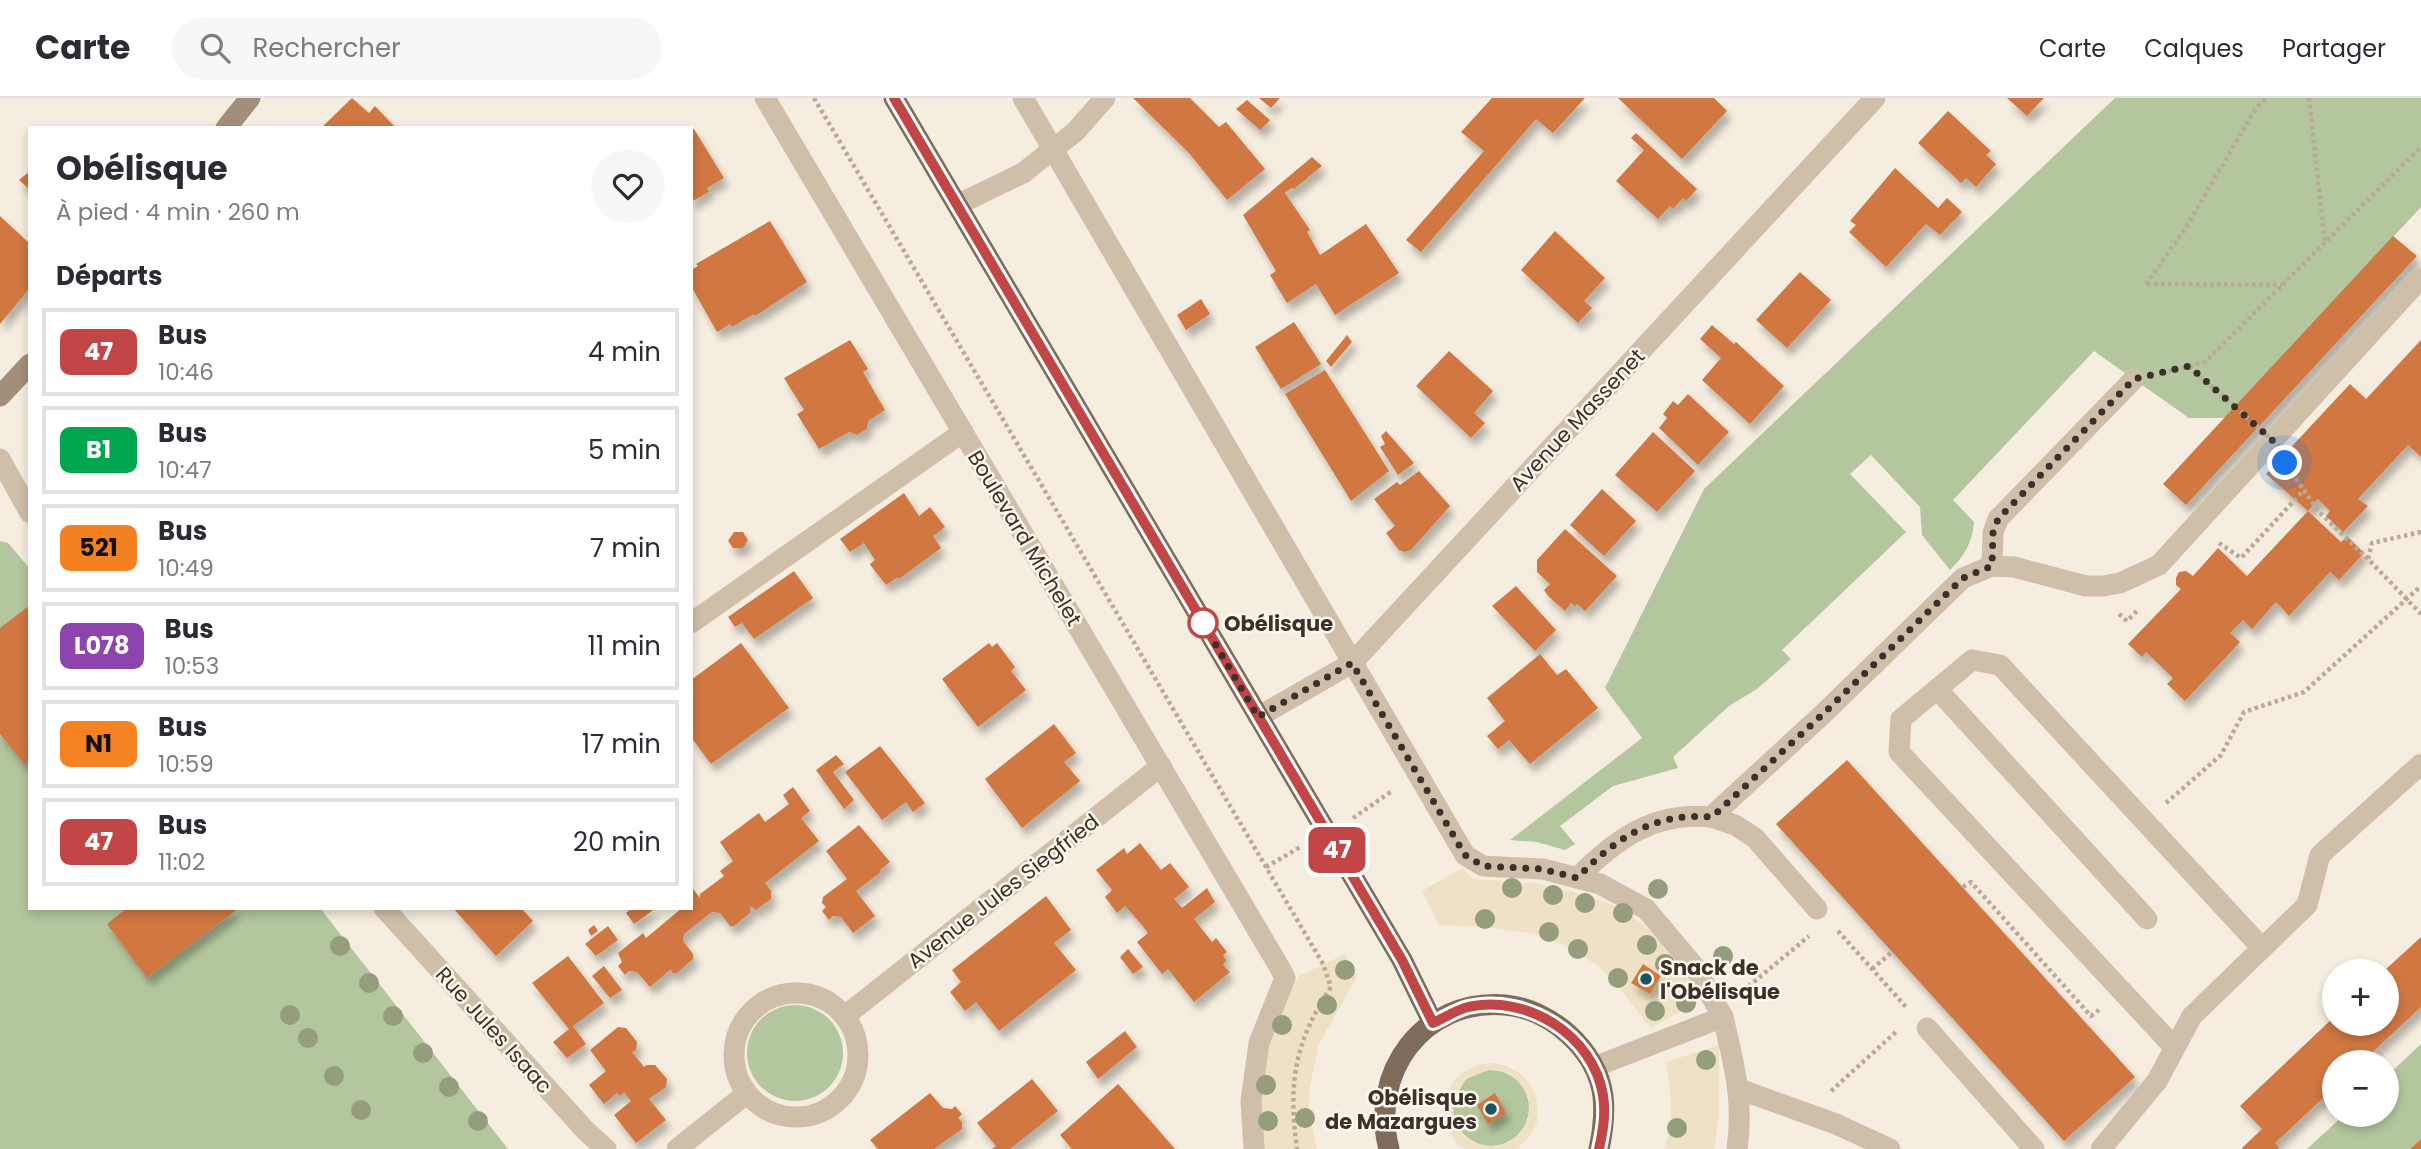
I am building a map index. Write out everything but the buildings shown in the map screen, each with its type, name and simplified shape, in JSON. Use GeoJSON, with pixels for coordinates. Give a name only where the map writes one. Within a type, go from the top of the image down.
{"type":"FeatureCollection","features":[{"type":"Feature","properties":{"kind":"main road"},"geometry":{"type":"LineString","coordinates":[[894,98],[1402,960],[1433,1023]]}},
{"type":"Feature","properties":{"kind":"main road"},"geometry":{"type":"LineString","coordinates":[[1389,1149],[1384,1120],[1389,1083],[1395,1065],[1411,1041],[1433,1023],[1467,1007],[1505,1005],[1541,1015],[1562,1029],[1572,1036],[1594,1067],[1603,1094],[1604,1123],[1599,1149]]}},
{"type":"Feature","properties":{"kind":"street"},"geometry":{"type":"LineString","coordinates":[[228,126],[250,98]]}},
{"type":"Feature","properties":{"kind":"street","name":"Boulevard Michelet"},"geometry":{"type":"LineString","coordinates":[[765,98],[1284,978],[1259,1043],[1251,1101],[1254,1149]]}},
{"type":"Feature","properties":{"kind":"street"},"geometry":{"type":"LineString","coordinates":[[1023,98],[1465,855],[1483,866],[1542,869],[1600,884],[1646,909],[1694,966],[1721,1014],[1739,1089],[1741,1121],[1737,1149]]}},
{"type":"Feature","properties":{"kind":"street"},"geometry":{"type":"LineString","coordinates":[[957,205],[1023,173],[1075,132],[1105,98]]}},
{"type":"Feature","properties":{"kind":"street","name":"Avenue Massenet"},"geometry":{"type":"LineString","coordinates":[[1258,717],[1352,663],[1875,98]]}},
{"type":"Feature","properties":{"kind":"street"},"geometry":{"type":"LineString","coordinates":[[1712,817],[1963,578],[1992,566],[2014,567],[2086,586],[2103,586],[2120,583],[2159,565],[2421,278]]}},
{"type":"Feature","properties":{"kind":"street"},"geometry":{"type":"LineString","coordinates":[[0,396],[28,366]]}},
{"type":"Feature","properties":{"kind":"street"},"geometry":{"type":"LineString","coordinates":[[1992,566],[1993,533],[1998,519],[2134,379]]}},
{"type":"Feature","properties":{"kind":"street"},"geometry":{"type":"LineString","coordinates":[[693,622],[963,432]]}},
{"type":"Feature","properties":{"kind":"street"},"geometry":{"type":"LineString","coordinates":[[0,458],[28,509]]}},
{"type":"Feature","properties":{"kind":"street"},"geometry":{"type":"LineString","coordinates":[[2174,1047],[1899,752],[1901,719],[1972,660],[2000,665],[2262,948]]}},
{"type":"Feature","properties":{"kind":"street"},"geometry":{"type":"LineString","coordinates":[[1937,689],[2147,919]]}},
{"type":"Feature","properties":{"kind":"street"},"geometry":{"type":"LineString","coordinates":[[2101,1149],[2157,1081],[2192,1016],[2307,905],[2320,855],[2421,764]]}},
{"type":"Feature","properties":{"kind":"street","name":"Avenue Jules Siegfried"},"geometry":{"type":"LineString","coordinates":[[845,1016],[1161,766]]}},
{"type":"Feature","properties":{"kind":"street"},"geometry":{"type":"LineString","coordinates":[[1577,878],[1608,848],[1652,824],[1681,816],[1712,817],[1735,825],[1755,838],[1818,919]]}},
{"type":"Feature","properties":{"kind":"street","name":"Rue Jules Isaac"},"geometry":{"type":"LineString","coordinates":[[386,910],[585,1130],[606,1149]]}},
{"type":"Feature","properties":{"kind":"street"},"geometry":{"type":"LineString","coordinates":[[790,992],[811,994],[831,1003],[845,1016],[856,1034],[859,1055],[856,1075],[846,1093],[831,1108],[812,1115],[791,1118],[774,1114],[746,1094],[738,1082],[734,1066],[734,1045],[741,1026],[753,1009],[771,998],[790,992]]}},
{"type":"Feature","properties":{"kind":"street"},"geometry":{"type":"LineString","coordinates":[[1594,1067],[1721,1014]]}},
{"type":"Feature","properties":{"kind":"street"},"geometry":{"type":"LineString","coordinates":[[1920,1022],[2034,1149]]}},
{"type":"Feature","properties":{"kind":"street"},"geometry":{"type":"LineString","coordinates":[[1739,1089],[1807,1113],[1890,1149]]}},
{"type":"Feature","properties":{"kind":"street"},"geometry":{"type":"LineString","coordinates":[[677,1149],[746,1094]]}},
{"type":"Feature","properties":{"kind":"path"},"geometry":{"type":"LineString","coordinates":[[814,98],[1323,964],[1331,987],[1313,1015],[1299,1051],[1292,1088],[1292,1116],[1297,1149]]}},
{"type":"Feature","properties":{"kind":"path"},"geometry":{"type":"LineString","coordinates":[[2267,98],[2256,108],[2185,229],[2146,284],[2283,285]]}},
{"type":"Feature","properties":{"kind":"path"},"geometry":{"type":"LineString","coordinates":[[2309,98],[2325,243]]}},
{"type":"Feature","properties":{"kind":"path"},"geometry":{"type":"LineString","coordinates":[[2134,379],[2205,362],[2421,147]]}},
{"type":"Feature","properties":{"kind":"path"},"geometry":{"type":"LineString","coordinates":[[2189,366],[2280,447],[2282,455]]}},
{"type":"Feature","properties":{"kind":"path"},"geometry":{"type":"LineString","coordinates":[[2285,463],[2318,511],[2421,614]]}},
{"type":"Feature","properties":{"kind":"path"},"geometry":{"type":"LineString","coordinates":[[2211,538],[2241,558],[2304,490]]}},
{"type":"Feature","properties":{"kind":"path"},"geometry":{"type":"LineString","coordinates":[[2368,559],[2372,543],[2421,532]]}},
{"type":"Feature","properties":{"kind":"path"},"geometry":{"type":"LineString","coordinates":[[2144,822],[2221,755],[2244,712],[2304,692],[2421,586]]}},
{"type":"Feature","properties":{"kind":"path"},"geometry":{"type":"LineString","coordinates":[[1266,867],[1285,856]]}},
{"type":"Feature","properties":{"kind":"path"},"geometry":{"type":"LineString","coordinates":[[1963,887],[1971,883],[2069,992]]}},
{"type":"Feature","properties":{"kind":"path"},"geometry":{"type":"LineString","coordinates":[[1721,1014],[1818,919]]}},
{"type":"Feature","properties":{"kind":"path"},"geometry":{"type":"LineString","coordinates":[[1837,930],[1920,1022]]}},
{"type":"Feature","properties":{"kind":"path"},"geometry":{"type":"LineString","coordinates":[[1872,969],[1892,952]]}},
{"type":"Feature","properties":{"kind":"path"},"geometry":{"type":"LineString","coordinates":[[1807,1113],[1904,1024]]}},
{"type":"Feature","properties":{"kind":"green space"},"geometry":{"type":"Polygon","coordinates":[[[2115,98],[2421,98],[2421,207],[2225,418],[2189,418],[2094,351],[1953,500],[1974,522],[1967,548],[1950,570],[1922,535],[1920,507],[1871,455],[1850,474],[1906,532],[1782,650],[1791,659],[1757,689],[1729,706],[1673,757],[1678,768],[1613,786],[1560,826],[1575,844],[1565,850],[1537,842],[1510,840],[1642,738],[1605,688],[1704,489],[2115,98]]]}},
{"type":"Feature","properties":{"kind":"green space"},"geometry":{"type":"Polygon","coordinates":[[[0,541],[8,543],[28,567],[28,910],[322,910],[508,1149],[0,1149],[0,541]]]}},
{"type":"Feature","properties":{"kind":"green space"},"geometry":{"type":"Polygon","coordinates":[[[795,1005],[813,1009],[829,1019],[839,1035],[843,1053],[839,1071],[829,1087],[813,1097],[795,1101],[777,1097],[761,1087],[751,1071],[747,1053],[751,1035],[761,1019],[777,1009],[795,1005]]]}},
{"type":"Feature","properties":{"kind":"green space"},"geometry":{"type":"Polygon","coordinates":[[[2421,1044],[2421,1139],[2410,1149],[2307,1149],[2331,1127],[2399,1127],[2399,1065],[2421,1044]]]}},
{"type":"Feature","properties":{"kind":"green space"},"geometry":{"type":"Polygon","coordinates":[[[1491,1070],[1506,1073],[1518,1081],[1526,1093],[1529,1108],[1526,1123],[1518,1135],[1506,1143],[1491,1146],[1476,1143],[1464,1135],[1456,1123],[1453,1108],[1456,1093],[1464,1081],[1476,1073],[1491,1070]]]}},
{"type":"Feature","properties":{"kind":"shaded area"},"geometry":{"type":"Polygon","coordinates":[[[1462,868],[1473,879],[1535,883],[1611,904],[1643,924],[1666,947],[1684,968],[1701,1000],[1651,1028],[1613,980],[1597,965],[1569,948],[1547,937],[1528,933],[1485,927],[1439,925],[1422,891],[1462,868]],[[1643,964],[1631,982],[1650,994],[1661,976],[1643,964]]]}},
{"type":"Feature","properties":{"kind":"shaded area"},"geometry":{"type":"Polygon","coordinates":[[[1345,954],[1357,977],[1319,1044],[1309,1091],[1309,1114],[1317,1149],[1264,1149],[1259,1099],[1271,1029],[1299,976],[1345,954]]]}},
{"type":"Feature","properties":{"kind":"shaded area"},"geometry":{"type":"Polygon","coordinates":[[[1719,1045],[1719,1117],[1714,1149],[1664,1149],[1671,1128],[1666,1062],[1719,1045]]]}},
{"type":"Feature","properties":{"kind":"shaded area"},"geometry":{"type":"Polygon","coordinates":[[[1481,1064],[1507,1066],[1520,1073],[1535,1094],[1537,1122],[1531,1135],[1517,1149],[1465,1149],[1457,1144],[1449,1132],[1444,1118],[1444,1103],[1448,1090],[1456,1078],[1481,1064]],[[1489,1070],[1466,1079],[1453,1101],[1457,1125],[1464,1136],[1474,1143],[1499,1146],[1521,1133],[1527,1122],[1530,1109],[1522,1085],[1513,1076],[1489,1070]]]}},
{"type":"Feature","properties":{"kind":"bus line","name":"47"},"geometry":{"type":"LineString","coordinates":[[894,98],[1402,960],[1433,1023],[1467,1007],[1505,1005],[1541,1015],[1572,1036],[1594,1067],[1603,1094],[1604,1123],[1599,1149]]}},
{"type":"Feature","properties":{"kind":"place","name":"Obélisque"},"geometry":{"type":"Point","coordinates":[1203,623]}},
{"type":"Feature","properties":{"kind":"place","name":"Snack de l'Obélisque"},"geometry":{"type":"Point","coordinates":[1646,979]}},
{"type":"Feature","properties":{"kind":"place","name":"Obélisque de Mazargues"},"geometry":{"type":"Point","coordinates":[1491,1109]}},
{"type":"Feature","properties":{"kind":"route"},"geometry":{"type":"LineString","coordinates":[[1203,623],[1258,717],[1352,663],[1465,855],[1483,866],[1542,869],[1577,878],[1608,848],[1652,824],[1671,817],[1712,817],[1963,578],[1992,566],[1991,547],[1998,519],[2134,379],[2189,366],[2280,447],[2285,463]]}}]}
